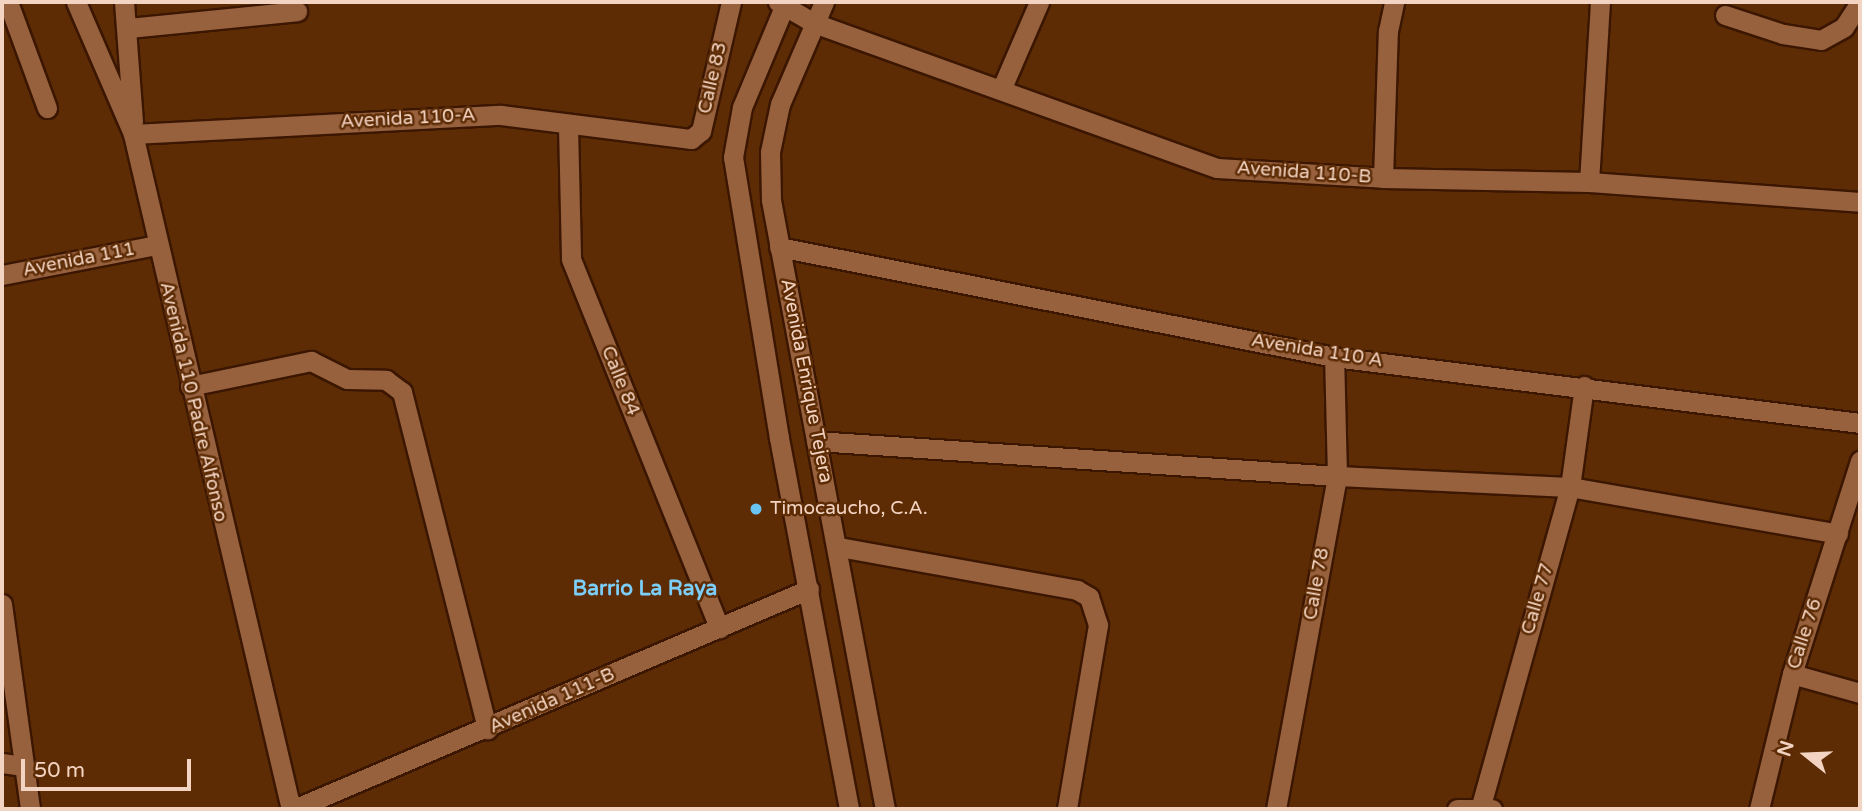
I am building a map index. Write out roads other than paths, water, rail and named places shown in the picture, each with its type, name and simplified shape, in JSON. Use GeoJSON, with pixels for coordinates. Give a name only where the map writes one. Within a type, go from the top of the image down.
{"type":"FeatureCollection","features":[{"type":"Feature","properties":{"kind":"street"},"geometry":{"type":"LineString","coordinates":[[8,2],[47,108]]}},
{"type":"Feature","properties":{"kind":"street","name":"Avenida 110 Padre Alfonso"},"geometry":{"type":"LineString","coordinates":[[76,2],[133,134],[156,245],[292,809]]}},
{"type":"Feature","properties":{"kind":"street"},"geometry":{"type":"LineString","coordinates":[[124,2],[128,28],[133,134]]}},
{"type":"Feature","properties":{"kind":"street","name":"Calle 83"},"geometry":{"type":"LineString","coordinates":[[681,140],[697,137],[701,131],[731,2]]}},
{"type":"Feature","properties":{"kind":"street","name":"Avenida Enrique Tejera"},"geometry":{"type":"LineString","coordinates":[[824,2],[780,104],[769,152],[771,200],[839,547],[885,809]]}},
{"type":"Feature","properties":{"kind":"street"},"geometry":{"type":"LineString","coordinates":[[1000,90],[1039,2]]}},
{"type":"Feature","properties":{"kind":"street"},"geometry":{"type":"LineString","coordinates":[[1383,178],[1388,31],[1394,2]]}},
{"type":"Feature","properties":{"kind":"street"},"geometry":{"type":"LineString","coordinates":[[1588,182],[1600,2]]}},
{"type":"Feature","properties":{"kind":"street"},"geometry":{"type":"LineString","coordinates":[[1726,15],[1794,37],[1821,40],[1844,27],[1860,2]]}},
{"type":"Feature","properties":{"kind":"street","name":"Avenida Enrique Tejera"},"geometry":{"type":"LineString","coordinates":[[783,3],[741,107],[733,157],[764,356],[849,809]]}},
{"type":"Feature","properties":{"kind":"street","name":"Avenida 110-B"},"geometry":{"type":"LineString","coordinates":[[783,3],[814,23],[1217,168],[1383,178],[1588,182],[1860,202]]}},
{"type":"Feature","properties":{"kind":"street"},"geometry":{"type":"LineString","coordinates":[[128,28],[297,11]]}},
{"type":"Feature","properties":{"kind":"street","name":"Avenida 110-A"},"geometry":{"type":"LineString","coordinates":[[133,134],[501,115],[681,140]]}},
{"type":"Feature","properties":{"kind":"street","name":"Calle 84"},"geometry":{"type":"LineString","coordinates":[[568,125],[571,259],[719,628]]}},
{"type":"Feature","properties":{"kind":"street","name":"Avenida 111"},"geometry":{"type":"LineString","coordinates":[[2,275],[156,245]]}},
{"type":"Feature","properties":{"kind":"street","name":"Avenida 110 A"},"geometry":{"type":"LineString","coordinates":[[779,247],[1334,357],[1860,422]]}},
{"type":"Feature","properties":{"kind":"street","name":"Calle 78"},"geometry":{"type":"LineString","coordinates":[[1276,809],[1337,476],[1334,357]]}},
{"type":"Feature","properties":{"kind":"street"},"geometry":{"type":"LineString","coordinates":[[190,386],[311,361],[347,379],[386,380],[402,391],[487,729]]}},
{"type":"Feature","properties":{"kind":"street","name":"Calle 77"},"geometry":{"type":"LineString","coordinates":[[1484,809],[1570,487],[1584,386]]}},
{"type":"Feature","properties":{"kind":"street"},"geometry":{"type":"LineString","coordinates":[[817,441],[1337,476],[1570,487],[1838,534]]}},
{"type":"Feature","properties":{"kind":"street","name":"Calle 76"},"geometry":{"type":"LineString","coordinates":[[1759,809],[1792,674],[1860,461]]}},
{"type":"Feature","properties":{"kind":"street"},"geometry":{"type":"LineString","coordinates":[[839,547],[1077,590],[1089,597],[1098,625],[1067,809]]}},
{"type":"Feature","properties":{"kind":"street","name":"Avenida 111-B"},"geometry":{"type":"LineString","coordinates":[[292,809],[487,729],[809,589]]}},
{"type":"Feature","properties":{"kind":"street"},"geometry":{"type":"LineString","coordinates":[[2,604],[30,809]]}},
{"type":"Feature","properties":{"kind":"street"},"geometry":{"type":"LineString","coordinates":[[1792,674],[1860,694]]}},
{"type":"Feature","properties":{"kind":"street"},"geometry":{"type":"LineString","coordinates":[[2,763],[24,766]]}},
{"type":"Feature","properties":{"kind":"street"},"geometry":{"type":"LineString","coordinates":[[1457,809],[1484,809]]}},
{"type":"Feature","properties":{"kind":"place","name":"Timocaucho, C.A."},"geometry":{"type":"Point","coordinates":[756,509]}},
{"type":"Feature","properties":{"kind":"district","name":"Barrio La Raya"},"geometry":{"type":"Point","coordinates":[645,589]}}]}
